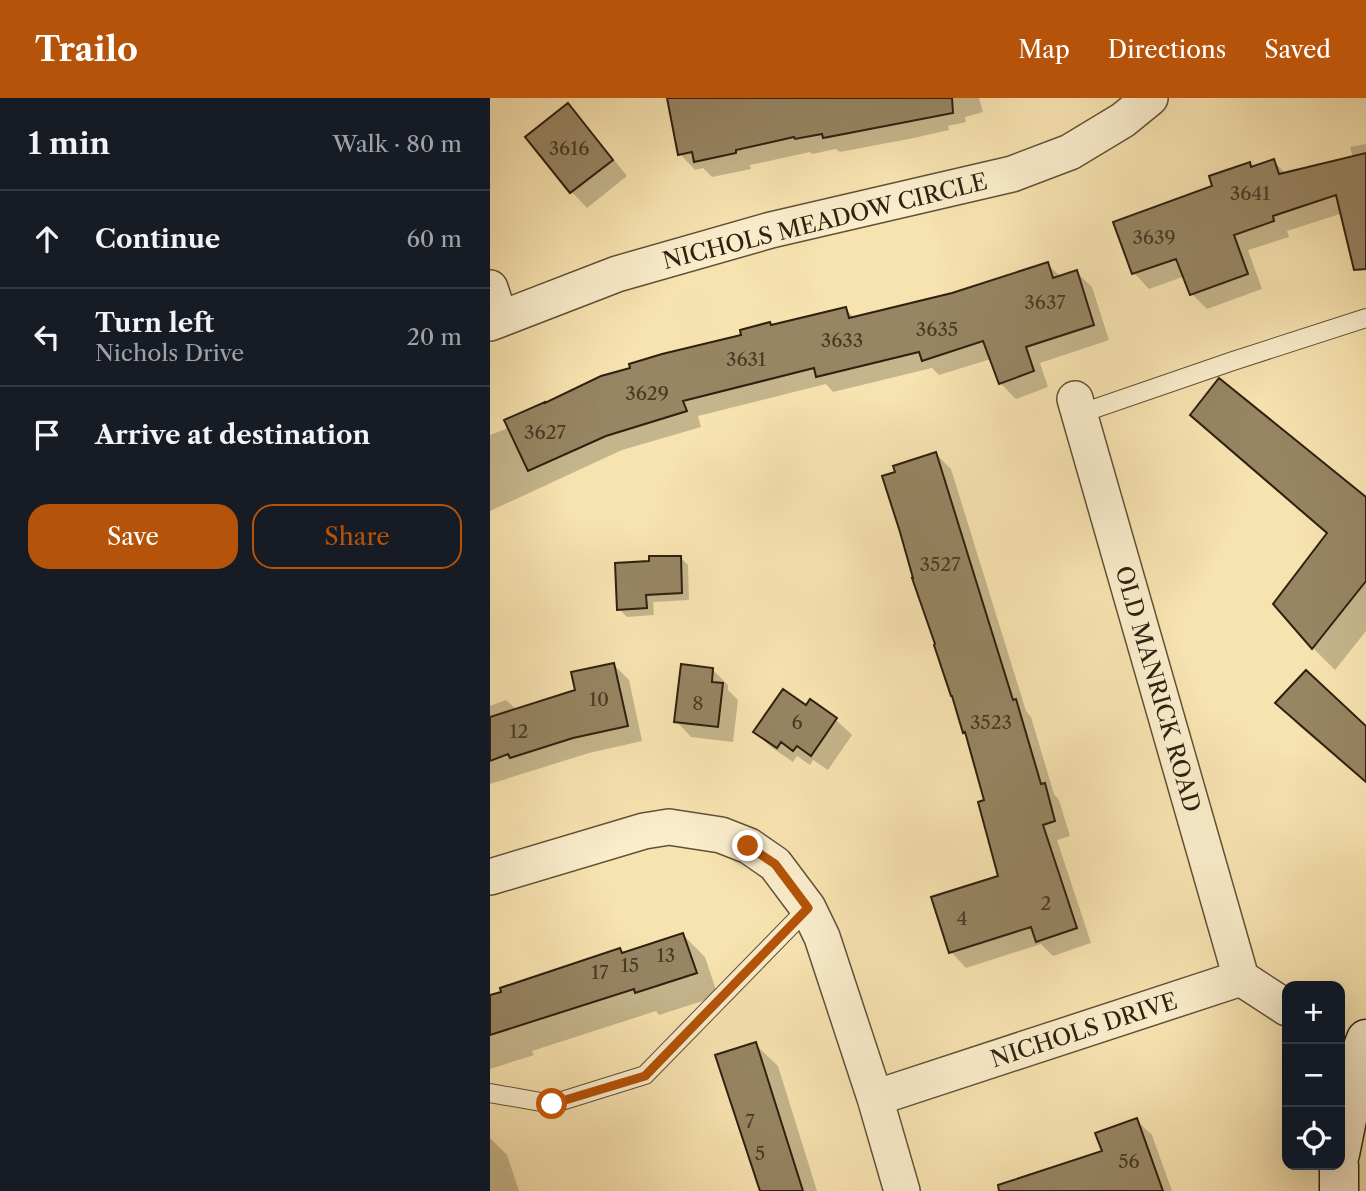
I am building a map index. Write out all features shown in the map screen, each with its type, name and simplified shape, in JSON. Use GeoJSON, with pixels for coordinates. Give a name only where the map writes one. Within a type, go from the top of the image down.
{"type":"FeatureCollection","features":[{"type":"Feature","properties":{"kind":"main road"},"geometry":{"type":"LineString","coordinates":[[1345,1127],[1357,1061]]}},
{"type":"Feature","properties":{"kind":"main road"},"geometry":{"type":"LineString","coordinates":[[1339,1170],[1339,1191]]}},
{"type":"Feature","properties":{"kind":"street","name":"NICHOLS MEADOW CIRCLE"},"geometry":{"type":"LineString","coordinates":[[493,310],[771,230],[1012,174],[1070,152],[1123,120],[1150,98]]}},
{"type":"Feature","properties":{"kind":"street","name":"OLD MANRICK ROAD"},"geometry":{"type":"LineString","coordinates":[[1077,406],[1241,978]]}},
{"type":"Feature","properties":{"kind":"street"},"geometry":{"type":"LineString","coordinates":[[490,877],[644,831],[669,827],[721,835],[748,846],[775,864],[808,908],[822,937],[875,1098],[902,1191]]}},
{"type":"Feature","properties":{"kind":"street"},"geometry":{"type":"LineString","coordinates":[[1241,978],[1282,1005]]}},
{"type":"Feature","properties":{"kind":"street","name":"NICHOLS DRIVE"},"geometry":{"type":"LineString","coordinates":[[875,1098],[1241,978]]}},
{"type":"Feature","properties":{"kind":"lane"},"geometry":{"type":"LineString","coordinates":[[1077,406],[1233,361],[1366,318]]}},
{"type":"Feature","properties":{"kind":"lane"},"geometry":{"type":"LineString","coordinates":[[490,1093],[552,1104],[645,1076],[808,908]]}},
{"type":"Feature","properties":{"kind":"building"},"geometry":{"type":"Polygon","coordinates":[[[667,98],[952,98],[953,113],[823,138],[822,134],[794,137],[694,162],[692,152],[678,155],[667,98]]]}},
{"type":"Feature","properties":{"kind":"building"},"geometry":{"type":"Polygon","coordinates":[[[568,103],[613,160],[570,193],[525,137],[568,103]]]}},
{"type":"Feature","properties":{"kind":"building"},"geometry":{"type":"Polygon","coordinates":[[[1366,153],[1366,269],[1354,270],[1336,195],[1273,216],[1274,221],[1234,235],[1248,274],[1190,295],[1176,259],[1132,274],[1113,222],[1212,186],[1209,176],[1250,162],[1251,167],[1274,159],[1279,174],[1366,153]]]}},
{"type":"Feature","properties":{"kind":"building"},"geometry":{"type":"Polygon","coordinates":[[[1048,262],[1053,278],[1077,270],[1094,325],[1026,347],[1034,371],[999,384],[983,341],[922,361],[919,352],[816,377],[814,368],[683,401],[687,411],[606,436],[528,471],[504,420],[601,376],[630,368],[629,364],[741,335],[740,330],[846,307],[849,318],[952,293],[1048,262]]]}},
{"type":"Feature","properties":{"kind":"building"},"geometry":{"type":"Polygon","coordinates":[[[1219,378],[1366,497],[1366,581],[1312,649],[1273,604],[1327,533],[1190,415],[1219,378]]]}},
{"type":"Feature","properties":{"kind":"building"},"geometry":{"type":"Polygon","coordinates":[[[936,452],[1013,700],[1016,699],[1041,784],[1045,783],[1055,821],[1043,825],[1077,928],[1036,942],[1031,927],[949,953],[931,897],[998,876],[978,802],[984,800],[965,732],[963,733],[912,578],[882,476],[895,472],[893,466],[936,452]]]}},
{"type":"Feature","properties":{"kind":"building"},"geometry":{"type":"Polygon","coordinates":[[[649,556],[681,556],[682,593],[646,595],[647,608],[617,610],[615,563],[649,561],[649,556]]]}},
{"type":"Feature","properties":{"kind":"building"},"geometry":{"type":"Polygon","coordinates":[[[614,663],[628,726],[573,738],[510,758],[508,754],[490,761],[490,717],[575,690],[571,672],[614,663]]]}},
{"type":"Feature","properties":{"kind":"building"},"geometry":{"type":"Polygon","coordinates":[[[681,664],[713,668],[712,682],[723,683],[718,727],[674,722],[681,664]]]}},
{"type":"Feature","properties":{"kind":"building"},"geometry":{"type":"Polygon","coordinates":[[[1306,670],[1366,726],[1366,782],[1275,703],[1306,670]]]}},
{"type":"Feature","properties":{"kind":"building"},"geometry":{"type":"Polygon","coordinates":[[[783,689],[806,705],[810,699],[837,718],[811,756],[797,746],[793,751],[781,742],[777,748],[753,732],[783,689]]]}},
{"type":"Feature","properties":{"kind":"building"},"geometry":{"type":"Polygon","coordinates":[[[683,933],[697,973],[635,993],[634,989],[490,1035],[490,995],[501,992],[500,988],[620,948],[622,953],[683,933]]]}},
{"type":"Feature","properties":{"kind":"building"},"geometry":{"type":"Polygon","coordinates":[[[756,1042],[803,1191],[760,1191],[715,1055],[756,1042]]]}},
{"type":"Feature","properties":{"kind":"building"},"geometry":{"type":"Polygon","coordinates":[[[1137,1118],[1163,1191],[999,1191],[998,1185],[1102,1151],[1095,1133],[1137,1118]]]}},
{"type":"Feature","properties":{"kind":"route"},"geometry":{"type":"LineString","coordinates":[[552,1104],[645,1076],[808,908],[775,864],[748,846]]}}]}
